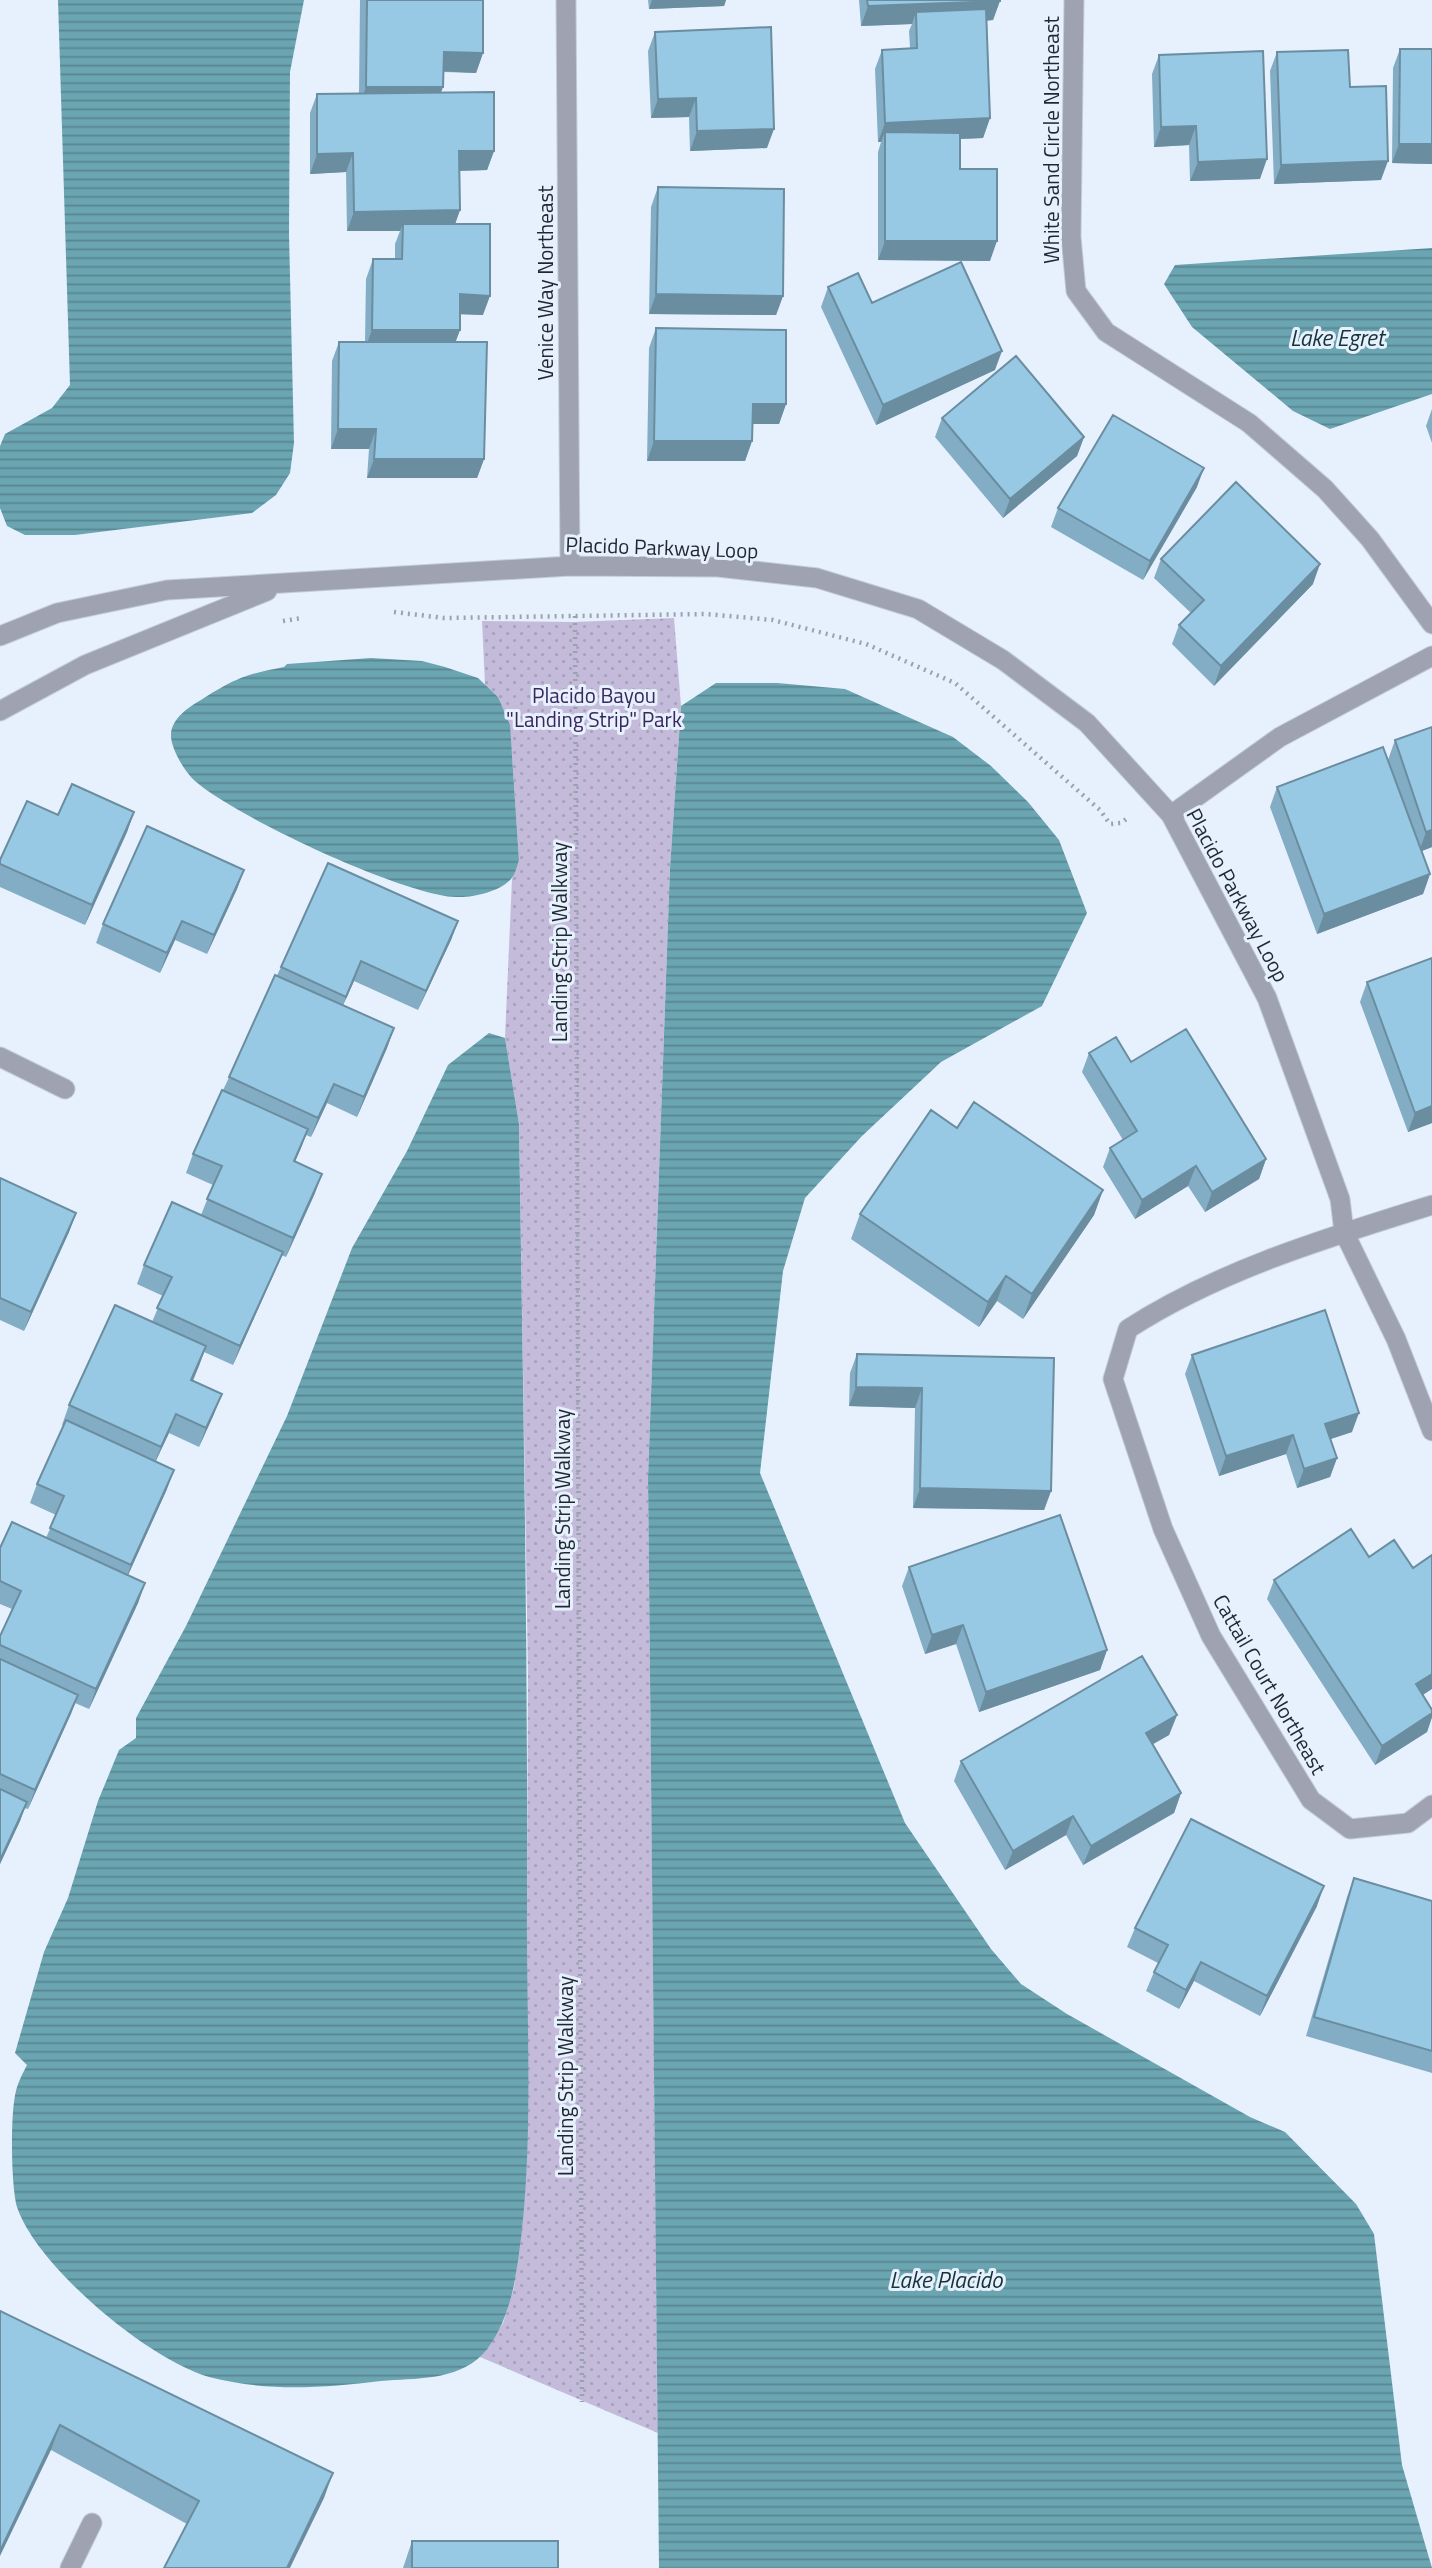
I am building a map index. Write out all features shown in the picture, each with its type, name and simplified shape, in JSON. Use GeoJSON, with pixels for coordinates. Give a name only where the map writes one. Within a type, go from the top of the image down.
{"type":"FeatureCollection","features":[{"type":"Feature","properties":{"kind":"street","name":"Venice Way Northeast"},"geometry":{"type":"LineString","coordinates":[[566,0],[570,566]]}},
{"type":"Feature","properties":{"kind":"street","name":"White Sand Circle Northeast"},"geometry":{"type":"LineString","coordinates":[[1074,0],[1071,237],[1076,291],[1106,332],[1250,423],[1325,489],[1370,539],[1432,624]]}},
{"type":"Feature","properties":{"kind":"street","name":"Placido Parkway Loop"},"geometry":{"type":"LineString","coordinates":[[0,636],[57,614],[167,590],[570,566],[718,567],[817,578],[918,609],[1003,660],[1087,723],[1171,815],[1267,998],[1340,1199],[1344,1232],[1396,1339],[1432,1431]]}},
{"type":"Feature","properties":{"kind":"street","name":"Placido Parkway Loop"},"geometry":{"type":"LineString","coordinates":[[0,711],[85,665],[281,585]]}},
{"type":"Feature","properties":{"kind":"street"},"geometry":{"type":"LineString","coordinates":[[1171,815],[1280,737],[1432,656]]}},
{"type":"Feature","properties":{"kind":"street"},"geometry":{"type":"LineString","coordinates":[[0,1057],[65,1088]]}},
{"type":"Feature","properties":{"kind":"street","name":"Cattail Court Northeast"},"geometry":{"type":"LineString","coordinates":[[1432,1205],[1344,1232],[1170,1302],[1128,1329],[1113,1379],[1163,1529],[1211,1636],[1311,1800],[1350,1829],[1408,1823],[1432,1805]]}},
{"type":"Feature","properties":{"kind":"street"},"geometry":{"type":"LineString","coordinates":[[71,2568],[92,2523]]}},
{"type":"Feature","properties":{"kind":"path"},"geometry":{"type":"LineString","coordinates":[[388,612],[444,618],[706,614],[773,620],[866,644],[955,683],[1100,810],[1110,824],[1121,823],[1156,799]]}},
{"type":"Feature","properties":{"kind":"path"},"geometry":{"type":"LineString","coordinates":[[274,622],[313,616]]}},
{"type":"Feature","properties":{"kind":"path","name":"Landing Strip Walkway"},"geometry":{"type":"LineString","coordinates":[[575,616],[582,2402]]}},
{"type":"Feature","properties":{"kind":"green space","name":"Placido Bayou \"Landing Strip\" Park"},"geometry":{"type":"Polygon","coordinates":[[[674,618],[681,706],[670,868],[648,1478],[658,2433],[480,2357],[503,2323],[514,2288],[522,2219],[526,2139],[528,1675],[519,1124],[505,1038],[512,879],[519,860],[512,755],[498,697],[485,685],[482,621],[574,622],[674,618]]]}},
{"type":"Feature","properties":{"kind":"water"},"geometry":{"type":"Polygon","coordinates":[[[58,0],[304,0],[290,72],[289,234],[294,443],[290,473],[276,495],[252,513],[75,535],[25,535],[7,526],[0,508],[0,446],[5,434],[52,408],[70,385],[58,0]]]}},
{"type":"Feature","properties":{"kind":"water","name":"Lake Egret"},"geometry":{"type":"Polygon","coordinates":[[[1432,248],[1432,394],[1330,429],[1293,411],[1192,327],[1164,284],[1175,265],[1432,248]]]}},
{"type":"Feature","properties":{"kind":"water"},"geometry":{"type":"Polygon","coordinates":[[[371,658],[422,661],[445,667],[478,678],[498,697],[510,725],[519,860],[516,870],[506,884],[478,895],[456,897],[431,893],[361,869],[282,833],[216,796],[195,781],[179,759],[171,740],[174,723],[186,710],[223,687],[241,678],[287,664],[371,658]]]}},
{"type":"Feature","properties":{"kind":"water","name":"Lake Placido"},"geometry":{"type":"Polygon","coordinates":[[[716,683],[777,683],[845,689],[953,737],[991,766],[1028,802],[1059,840],[1087,913],[1042,1006],[941,1062],[862,1136],[805,1198],[783,1271],[760,1473],[905,1823],[991,1949],[1021,1984],[1067,2014],[1250,2117],[1285,2132],[1356,2204],[1374,2234],[1402,2465],[1432,2568],[659,2568],[648,1478],[670,868],[681,706],[716,683]]]}},
{"type":"Feature","properties":{"kind":"water"},"geometry":{"type":"Polygon","coordinates":[[[489,1033],[505,1038],[519,1124],[526,1614],[528,2146],[521,2240],[514,2285],[503,2322],[488,2348],[460,2370],[434,2377],[316,2387],[273,2387],[231,2382],[184,2367],[127,2332],[71,2283],[29,2231],[17,2207],[13,2183],[14,2101],[27,2065],[15,2053],[44,1952],[68,1898],[98,1801],[119,1750],[136,1738],[136,1718],[186,1626],[287,1416],[352,1248],[407,1151],[448,1065],[489,1033]]]}},
{"type":"Feature","properties":{"kind":"building"},"geometry":{"type":"Polygon","coordinates":[[[367,0],[483,0],[483,53],[444,52],[443,87],[366,87],[367,0]]]}},
{"type":"Feature","properties":{"kind":"building"},"geometry":{"type":"Polygon","coordinates":[[[867,0],[1000,0],[1000,1],[868,6],[867,0]]]}},
{"type":"Feature","properties":{"kind":"building"},"geometry":{"type":"Polygon","coordinates":[[[986,9],[990,118],[885,123],[882,50],[917,48],[916,12],[986,9]]]}},
{"type":"Feature","properties":{"kind":"building"},"geometry":{"type":"Polygon","coordinates":[[[771,27],[774,129],[697,131],[696,98],[658,99],[655,32],[771,27]]]}},
{"type":"Feature","properties":{"kind":"building"},"geometry":{"type":"Polygon","coordinates":[[[1400,49],[1432,49],[1432,144],[1399,144],[1400,49]]]}},
{"type":"Feature","properties":{"kind":"building"},"geometry":{"type":"Polygon","coordinates":[[[1348,50],[1350,87],[1386,86],[1388,161],[1281,165],[1277,52],[1348,50]]]}},
{"type":"Feature","properties":{"kind":"building"},"geometry":{"type":"Polygon","coordinates":[[[1263,51],[1267,159],[1198,162],[1196,126],[1161,127],[1159,55],[1263,51]]]}},
{"type":"Feature","properties":{"kind":"building"},"geometry":{"type":"Polygon","coordinates":[[[494,92],[494,151],[459,151],[460,210],[354,212],[353,153],[317,154],[317,94],[494,92]]]}},
{"type":"Feature","properties":{"kind":"building"},"geometry":{"type":"Polygon","coordinates":[[[885,132],[960,133],[960,169],[997,169],[997,241],[885,241],[885,132]]]}},
{"type":"Feature","properties":{"kind":"building"},"geometry":{"type":"Polygon","coordinates":[[[658,187],[784,189],[783,296],[656,294],[658,187]]]}},
{"type":"Feature","properties":{"kind":"building"},"geometry":{"type":"Polygon","coordinates":[[[403,224],[490,224],[490,296],[460,294],[460,330],[372,330],[373,259],[402,259],[403,224]]]}},
{"type":"Feature","properties":{"kind":"building"},"geometry":{"type":"Polygon","coordinates":[[[961,262],[1002,351],[883,405],[828,287],[858,273],[872,303],[961,262]]]}},
{"type":"Feature","properties":{"kind":"building"},"geometry":{"type":"Polygon","coordinates":[[[656,328],[786,330],[786,404],[753,404],[752,441],[654,441],[656,328]]]}},
{"type":"Feature","properties":{"kind":"building"},"geometry":{"type":"Polygon","coordinates":[[[339,342],[487,342],[484,459],[374,459],[376,429],[338,429],[339,342]]]}},
{"type":"Feature","properties":{"kind":"building"},"geometry":{"type":"Polygon","coordinates":[[[1016,356],[1084,437],[1010,499],[942,418],[1016,356]]]}},
{"type":"Feature","properties":{"kind":"building"},"geometry":{"type":"Polygon","coordinates":[[[1113,415],[1204,468],[1150,561],[1058,508],[1113,415]]]}},
{"type":"Feature","properties":{"kind":"building"},"geometry":{"type":"Polygon","coordinates":[[[1236,482],[1320,564],[1221,666],[1179,625],[1204,600],[1161,559],[1236,482]]]}},
{"type":"Feature","properties":{"kind":"building"},"geometry":{"type":"Polygon","coordinates":[[[1432,727],[1432,830],[1426,832],[1395,740],[1432,727]]]}},
{"type":"Feature","properties":{"kind":"building"},"geometry":{"type":"Polygon","coordinates":[[[1383,747],[1430,874],[1324,914],[1277,787],[1383,747]]]}},
{"type":"Feature","properties":{"kind":"building"},"geometry":{"type":"Polygon","coordinates":[[[72,784],[134,812],[92,905],[0,864],[27,801],[58,815],[72,784]]]}},
{"type":"Feature","properties":{"kind":"building"},"geometry":{"type":"Polygon","coordinates":[[[147,826],[244,870],[214,935],[182,921],[167,953],[103,924],[147,826]]]}},
{"type":"Feature","properties":{"kind":"building"},"geometry":{"type":"Polygon","coordinates":[[[328,863],[458,921],[426,991],[361,961],[346,997],[281,967],[328,863]]]}},
{"type":"Feature","properties":{"kind":"building"},"geometry":{"type":"Polygon","coordinates":[[[1432,958],[1432,1106],[1415,1113],[1367,982],[1432,958]]]}},
{"type":"Feature","properties":{"kind":"building"},"geometry":{"type":"Polygon","coordinates":[[[275,975],[394,1028],[364,1097],[334,1084],[318,1118],[229,1077],[275,975]]]}},
{"type":"Feature","properties":{"kind":"building"},"geometry":{"type":"Polygon","coordinates":[[[1186,1029],[1266,1159],[1212,1192],[1196,1166],[1142,1200],[1110,1148],[1137,1131],[1089,1053],[1116,1037],[1131,1062],[1186,1029]]]}},
{"type":"Feature","properties":{"kind":"building"},"geometry":{"type":"Polygon","coordinates":[[[222,1090],[308,1129],[294,1161],[322,1174],[293,1238],[207,1199],[222,1166],[193,1154],[222,1090]]]}},
{"type":"Feature","properties":{"kind":"building"},"geometry":{"type":"Polygon","coordinates":[[[974,1102],[1103,1190],[1032,1294],[1006,1276],[988,1302],[860,1214],[931,1110],[957,1128],[974,1102]]]}},
{"type":"Feature","properties":{"kind":"building"},"geometry":{"type":"Polygon","coordinates":[[[0,1178],[76,1213],[31,1312],[0,1298],[0,1178]]]}},
{"type":"Feature","properties":{"kind":"building"},"geometry":{"type":"Polygon","coordinates":[[[172,1202],[283,1252],[240,1346],[157,1308],[172,1277],[144,1265],[172,1202]]]}},
{"type":"Feature","properties":{"kind":"building"},"geometry":{"type":"Polygon","coordinates":[[[115,1305],[206,1346],[191,1380],[222,1394],[206,1428],[176,1414],[161,1447],[69,1405],[115,1305]]]}},
{"type":"Feature","properties":{"kind":"building"},"geometry":{"type":"Polygon","coordinates":[[[1325,1310],[1359,1413],[1325,1424],[1337,1458],[1304,1469],[1293,1435],[1226,1456],[1192,1355],[1325,1310]]]}},
{"type":"Feature","properties":{"kind":"building"},"geometry":{"type":"Polygon","coordinates":[[[857,1354],[1054,1358],[1051,1491],[920,1488],[922,1388],[856,1387],[857,1354]]]}},
{"type":"Feature","properties":{"kind":"building"},"geometry":{"type":"Polygon","coordinates":[[[66,1420],[174,1470],[131,1565],[50,1528],[64,1496],[37,1484],[66,1420]]]}},
{"type":"Feature","properties":{"kind":"building"},"geometry":{"type":"Polygon","coordinates":[[[1060,1515],[1107,1650],[986,1692],[963,1625],[932,1635],[909,1567],[1060,1515]]]}},
{"type":"Feature","properties":{"kind":"building"},"geometry":{"type":"Polygon","coordinates":[[[12,1522],[145,1583],[96,1689],[0,1645],[0,1636],[21,1591],[0,1581],[0,1548],[12,1522]]]}},
{"type":"Feature","properties":{"kind":"building"},"geometry":{"type":"Polygon","coordinates":[[[1351,1529],[1369,1557],[1394,1540],[1413,1568],[1432,1555],[1432,1674],[1416,1684],[1432,1713],[1382,1746],[1274,1580],[1351,1529]]]}},
{"type":"Feature","properties":{"kind":"building"},"geometry":{"type":"Polygon","coordinates":[[[1142,1656],[1177,1715],[1146,1733],[1181,1793],[1091,1846],[1073,1816],[1013,1851],[961,1761],[1142,1656]]]}},
{"type":"Feature","properties":{"kind":"building"},"geometry":{"type":"Polygon","coordinates":[[[0,1659],[78,1695],[35,1790],[0,1774],[0,1659]]]}},
{"type":"Feature","properties":{"kind":"building"},"geometry":{"type":"Polygon","coordinates":[[[0,1789],[27,1802],[0,1860],[0,1789]]]}},
{"type":"Feature","properties":{"kind":"building"},"geometry":{"type":"Polygon","coordinates":[[[1191,1819],[1324,1886],[1267,1996],[1201,1962],[1186,1990],[1154,1972],[1168,1945],[1135,1928],[1191,1819]]]}},
{"type":"Feature","properties":{"kind":"building"},"geometry":{"type":"Polygon","coordinates":[[[1354,1878],[1432,1901],[1432,2051],[1314,2017],[1354,1878]]]}},
{"type":"Feature","properties":{"kind":"building"},"geometry":{"type":"Polygon","coordinates":[[[0,2311],[333,2473],[287,2568],[164,2568],[199,2501],[60,2425],[0,2551],[0,2311]]]}},
{"type":"Feature","properties":{"kind":"building"},"geometry":{"type":"Polygon","coordinates":[[[412,2541],[558,2541],[558,2568],[412,2568],[412,2541]]]}}]}
